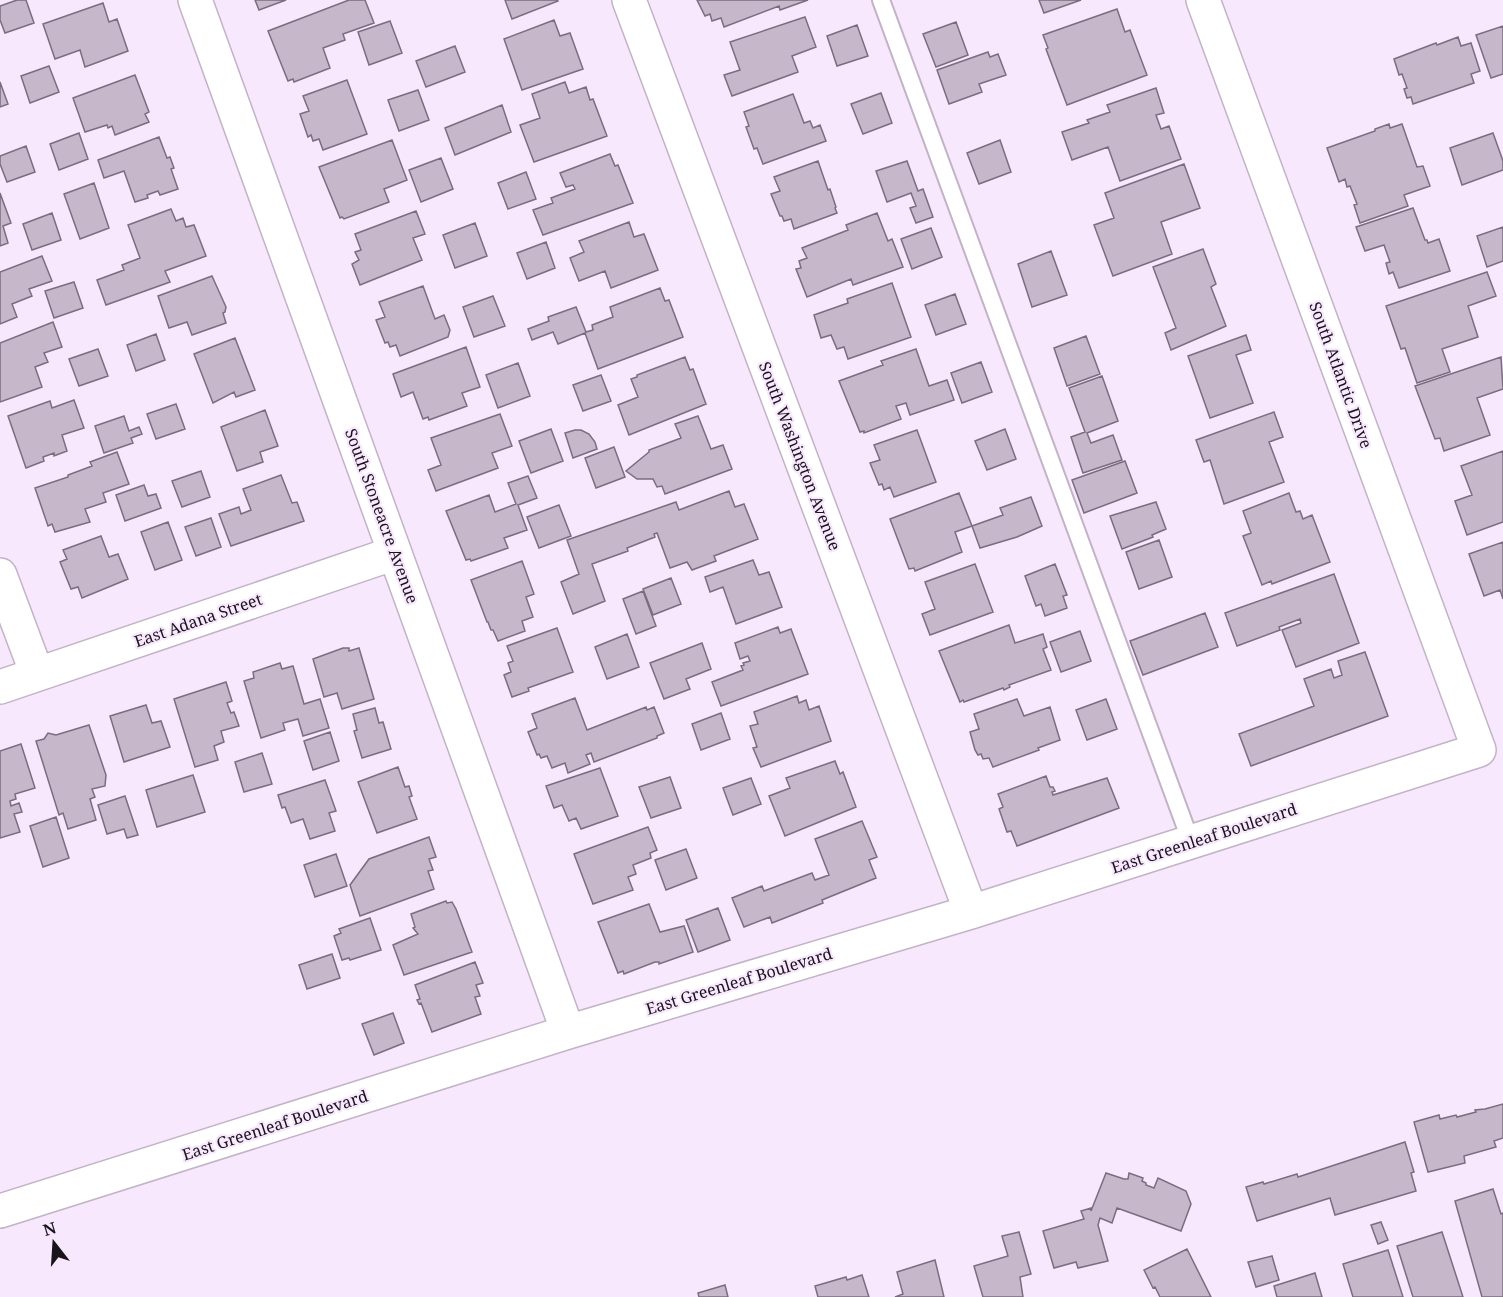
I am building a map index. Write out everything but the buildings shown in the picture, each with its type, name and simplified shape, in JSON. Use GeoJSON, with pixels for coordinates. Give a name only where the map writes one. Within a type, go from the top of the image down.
{"type":"FeatureCollection","features":[{"type":"Feature","properties":{"kind":"street","name":"South Stoneacre Avenue"},"geometry":{"type":"LineString","coordinates":[[195,0],[568,1032]]}},
{"type":"Feature","properties":{"kind":"street","name":"South Washington Avenue"},"geometry":{"type":"LineString","coordinates":[[629,0],[971,912]]}},
{"type":"Feature","properties":{"kind":"street","name":"South Atlantic Drive"},"geometry":{"type":"LineString","coordinates":[[1203,0],[1479,750]]}},
{"type":"Feature","properties":{"kind":"street","name":"East Adana Street"},"geometry":{"type":"LineString","coordinates":[[0,687],[395,553]]}},
{"type":"Feature","properties":{"kind":"street"},"geometry":{"type":"LineString","coordinates":[[0,575],[37,674]]}},
{"type":"Feature","properties":{"kind":"street","name":"East Greenleaf Boulevard"},"geometry":{"type":"LineString","coordinates":[[0,1211],[568,1032],[971,912],[1479,750]]}},
{"type":"Feature","properties":{"kind":"lane"},"geometry":{"type":"LineString","coordinates":[[881,0],[1191,842]]}}]}
